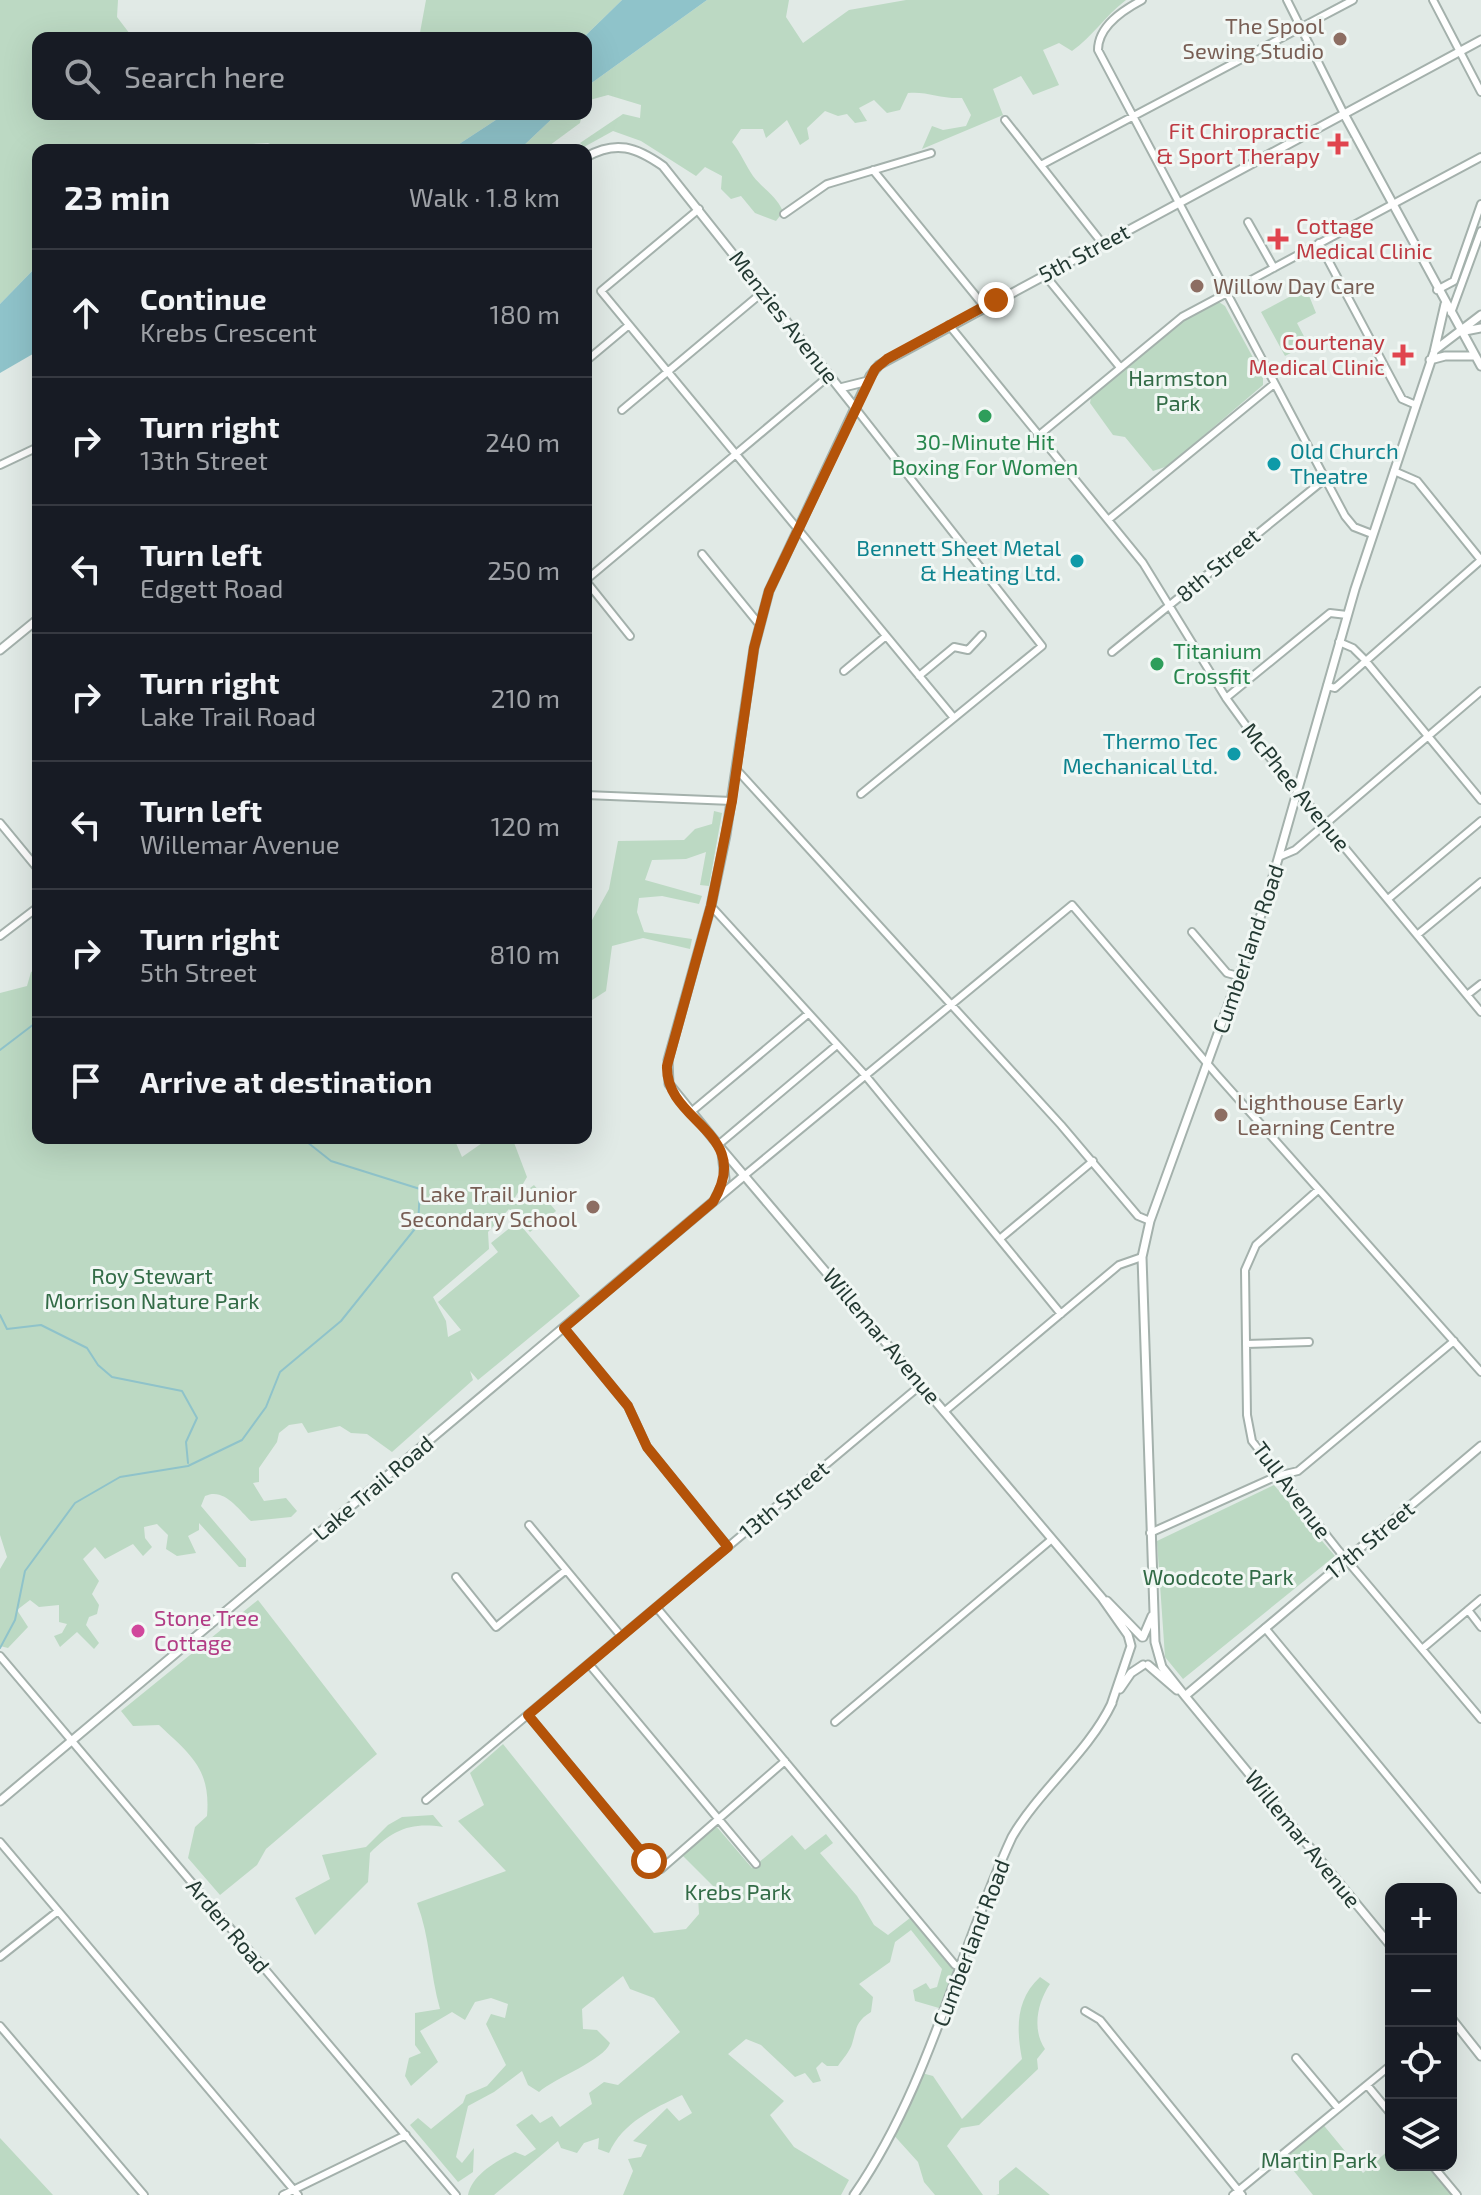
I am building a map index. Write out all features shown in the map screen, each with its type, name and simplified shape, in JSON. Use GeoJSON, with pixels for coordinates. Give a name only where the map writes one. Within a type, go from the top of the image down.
{"type":"FeatureCollection","features":[{"type":"Feature","properties":{"kind":"street"},"geometry":{"type":"LineString","coordinates":[[1142,0],[1113,19],[1098,42],[1098,50],[1348,521],[1372,534]]}},
{"type":"Feature","properties":{"kind":"street"},"geometry":{"type":"LineString","coordinates":[[1287,0],[1437,290],[1481,366]]}},
{"type":"Feature","properties":{"kind":"street"},"geometry":{"type":"LineString","coordinates":[[1041,165],[1353,0]]}},
{"type":"Feature","properties":{"kind":"street"},"geometry":{"type":"LineString","coordinates":[[1433,0],[1481,92]]}},
{"type":"Feature","properties":{"kind":"street","name":"5th Street"},"geometry":{"type":"LineString","coordinates":[[666,1073],[711,906],[732,801],[759,624],[769,591],[868,381],[887,359],[1481,40]]}},
{"type":"Feature","properties":{"kind":"street"},"geometry":{"type":"LineString","coordinates":[[1005,120],[1102,243]]}},
{"type":"Feature","properties":{"kind":"street","name":"Menzies Avenue"},"geometry":{"type":"LineString","coordinates":[[592,154],[610,146],[636,150],[663,166],[1042,646],[954,718]]}},
{"type":"Feature","properties":{"kind":"street"},"geometry":{"type":"LineString","coordinates":[[784,214],[827,184],[931,153]]}},
{"type":"Feature","properties":{"kind":"street"},"geometry":{"type":"LineString","coordinates":[[1038,436],[1182,317],[1481,157]]}},
{"type":"Feature","properties":{"kind":"street"},"geometry":{"type":"LineString","coordinates":[[873,170],[984,306]]}},
{"type":"Feature","properties":{"kind":"street"},"geometry":{"type":"LineString","coordinates":[[1437,290],[1454,281],[1481,204]]}},
{"type":"Feature","properties":{"kind":"street"},"geometry":{"type":"LineString","coordinates":[[699,209],[601,291],[954,718],[861,794]]}},
{"type":"Feature","properties":{"kind":"street"},"geometry":{"type":"LineString","coordinates":[[1248,222],[1274,268]]}},
{"type":"Feature","properties":{"kind":"street"},"geometry":{"type":"LineString","coordinates":[[1451,313],[1481,231]]}},
{"type":"Feature","properties":{"kind":"street"},"geometry":{"type":"LineString","coordinates":[[1319,243],[1402,399],[1416,405]]}},
{"type":"Feature","properties":{"kind":"street"},"geometry":{"type":"LineString","coordinates":[[1044,274],[1119,366]]}},
{"type":"Feature","properties":{"kind":"street"},"geometry":{"type":"LineString","coordinates":[[622,410],[764,291]]}},
{"type":"Feature","properties":{"kind":"street","name":"Cumberland Road"},"geometry":{"type":"LineString","coordinates":[[854,2195],[895,2121],[939,2028],[1016,1830],[1099,1727],[1127,1678],[1158,1656],[1150,1533],[1142,1257],[1150,1221],[1281,856],[1347,615],[1432,356],[1445,304]]}},
{"type":"Feature","properties":{"kind":"street"},"geometry":{"type":"LineString","coordinates":[[1432,356],[1446,339],[1481,315]]}},
{"type":"Feature","properties":{"kind":"street"},"geometry":{"type":"LineString","coordinates":[[592,356],[629,325]]}},
{"type":"Feature","properties":{"kind":"street","name":"McPhee Avenue"},"geometry":{"type":"LineString","coordinates":[[949,325],[1143,563],[1226,698],[1297,790],[1481,1012]]}},
{"type":"Feature","properties":{"kind":"street"},"geometry":{"type":"LineString","coordinates":[[1460,332],[1481,328]]}},
{"type":"Feature","properties":{"kind":"street"},"geometry":{"type":"LineString","coordinates":[[1432,356],[1473,356]]}},
{"type":"Feature","properties":{"kind":"street"},"geometry":{"type":"LineString","coordinates":[[592,576],[830,375]]}},
{"type":"Feature","properties":{"kind":"street"},"geometry":{"type":"LineString","coordinates":[[840,388],[868,381]]}},
{"type":"Feature","properties":{"kind":"street"},"geometry":{"type":"LineString","coordinates":[[1108,520],[1274,384]]}},
{"type":"Feature","properties":{"kind":"street"},"geometry":{"type":"LineString","coordinates":[[0,465],[32,450]]}},
{"type":"Feature","properties":{"kind":"street"},"geometry":{"type":"LineString","coordinates":[[1327,686],[1335,688],[1364,659],[1481,560],[1417,481],[1394,471]]}},
{"type":"Feature","properties":{"kind":"street","name":"8th Street"},"geometry":{"type":"LineString","coordinates":[[1112,652],[1325,479]]}},
{"type":"Feature","properties":{"kind":"street"},"geometry":{"type":"LineString","coordinates":[[702,554],[759,624]]}},
{"type":"Feature","properties":{"kind":"street"},"geometry":{"type":"LineString","coordinates":[[592,588],[630,636]]}},
{"type":"Feature","properties":{"kind":"street"},"geometry":{"type":"LineString","coordinates":[[1226,698],[1330,613],[1347,615]]}},
{"type":"Feature","properties":{"kind":"street"},"geometry":{"type":"LineString","coordinates":[[0,650],[32,624]]}},
{"type":"Feature","properties":{"kind":"street"},"geometry":{"type":"LineString","coordinates":[[919,676],[954,647],[968,650],[982,635]]}},
{"type":"Feature","properties":{"kind":"street"},"geometry":{"type":"LineString","coordinates":[[844,671],[886,636]]}},
{"type":"Feature","properties":{"kind":"street"},"geometry":{"type":"LineString","coordinates":[[1339,642],[1353,648],[1364,659],[1481,800]]}},
{"type":"Feature","properties":{"kind":"street"},"geometry":{"type":"LineString","coordinates":[[1281,856],[1295,850],[1481,691]]}},
{"type":"Feature","properties":{"kind":"street"},"geometry":{"type":"LineString","coordinates":[[737,770],[1093,1161],[1138,1216],[1150,1221]]}},
{"type":"Feature","properties":{"kind":"street"},"geometry":{"type":"LineString","coordinates":[[592,795],[732,801]]}},
{"type":"Feature","properties":{"kind":"street"},"geometry":{"type":"LineString","coordinates":[[1388,899],[1481,821]]}},
{"type":"Feature","properties":{"kind":"street"},"geometry":{"type":"LineString","coordinates":[[0,823],[32,862]]}},
{"type":"Feature","properties":{"kind":"street"},"geometry":{"type":"LineString","coordinates":[[1417,935],[1481,882]]}},
{"type":"Feature","properties":{"kind":"street"},"geometry":{"type":"LineString","coordinates":[[745,1175],[1072,905],[1318,1190],[1481,1372]]}},
{"type":"Feature","properties":{"kind":"street"},"geometry":{"type":"LineString","coordinates":[[711,906],[865,1075],[1002,1237],[1061,1314]]}},
{"type":"Feature","properties":{"kind":"street"},"geometry":{"type":"LineString","coordinates":[[0,936],[32,912]]}},
{"type":"Feature","properties":{"kind":"street"},"geometry":{"type":"LineString","coordinates":[[1192,932],[1227,973],[1238,976]]}},
{"type":"Feature","properties":{"kind":"street"},"geometry":{"type":"LineString","coordinates":[[1467,995],[1481,984]]}},
{"type":"Feature","properties":{"kind":"street"},"geometry":{"type":"LineString","coordinates":[[691,1112],[808,1014]]}},
{"type":"Feature","properties":{"kind":"street"},"geometry":{"type":"LineString","coordinates":[[713,1202],[726,1172],[719,1146],[837,1045]]}},
{"type":"Feature","properties":{"kind":"street","name":"Willemar Avenue"},"geometry":{"type":"LineString","coordinates":[[666,1073],[669,1084],[719,1146],[1102,1598],[1128,1635],[1131,1651],[1185,1696]]}},
{"type":"Feature","properties":{"kind":"street"},"geometry":{"type":"LineString","coordinates":[[1002,1237],[1093,1161]]}},
{"type":"Feature","properties":{"kind":"street","name":"Lake Trail Road"},"geometry":{"type":"LineString","coordinates":[[0,1801],[745,1175]]}},
{"type":"Feature","properties":{"kind":"street","name":"Tull Avenue"},"geometry":{"type":"LineString","coordinates":[[1318,1190],[1256,1245],[1248,1258],[1245,1270],[1247,1415],[1252,1441],[1346,1560],[1481,1719]]}},
{"type":"Feature","properties":{"kind":"street"},"geometry":{"type":"LineString","coordinates":[[945,1411],[1119,1265],[1142,1257]]}},
{"type":"Feature","properties":{"kind":"street"},"geometry":{"type":"LineString","coordinates":[[564,1328],[628,1406],[647,1447],[728,1547]]}},
{"type":"Feature","properties":{"kind":"street"},"geometry":{"type":"LineString","coordinates":[[1150,1533],[1277,1476],[1298,1471],[1454,1341]]}},
{"type":"Feature","properties":{"kind":"street"},"geometry":{"type":"LineString","coordinates":[[1246,1344],[1309,1342]]}},
{"type":"Feature","properties":{"kind":"street","name":"13th Street"},"geometry":{"type":"LineString","coordinates":[[426,1800],[922,1384]]}},
{"type":"Feature","properties":{"kind":"street","name":"17th Street"},"geometry":{"type":"LineString","coordinates":[[1185,1696],[1481,1446]]}},
{"type":"Feature","properties":{"kind":"street"},"geometry":{"type":"LineString","coordinates":[[529,1525],[621,1636]]}},
{"type":"Feature","properties":{"kind":"street"},"geometry":{"type":"LineString","coordinates":[[835,1722],[1052,1539]]}},
{"type":"Feature","properties":{"kind":"street"},"geometry":{"type":"LineString","coordinates":[[456,1577],[496,1627],[566,1570]]}},
{"type":"Feature","properties":{"kind":"street","name":"Willemar Avenue"},"geometry":{"type":"LineString","coordinates":[[1102,1598],[1142,1637]]}},
{"type":"Feature","properties":{"kind":"street"},"geometry":{"type":"LineString","coordinates":[[1422,1649],[1481,1599]]}},
{"type":"Feature","properties":{"kind":"street","name":"Cumberland Road"},"geometry":{"type":"LineString","coordinates":[[1142,1637],[1154,1606]]}},
{"type":"Feature","properties":{"kind":"street"},"geometry":{"type":"LineString","coordinates":[[657,1608],[955,1965],[963,1967]]}},
{"type":"Feature","properties":{"kind":"street"},"geometry":{"type":"LineString","coordinates":[[1468,1610],[1481,1627]]}},
{"type":"Feature","properties":{"kind":"street"},"geometry":{"type":"LineString","coordinates":[[1265,1628],[1481,1889]]}},
{"type":"Feature","properties":{"kind":"street"},"geometry":{"type":"LineString","coordinates":[[1131,1651],[1142,1637],[1155,1642]]}},
{"type":"Feature","properties":{"kind":"street","name":"Cumberland Road"},"geometry":{"type":"LineString","coordinates":[[1111,1705],[1131,1651]]}},
{"type":"Feature","properties":{"kind":"street","name":"Arden Road"},"geometry":{"type":"LineString","coordinates":[[0,1656],[456,2195]]}},
{"type":"Feature","properties":{"kind":"street","name":"Willemar Avenue"},"geometry":{"type":"LineString","coordinates":[[1158,1656],[1185,1696],[1385,1939]]}},
{"type":"Feature","properties":{"kind":"street"},"geometry":{"type":"LineString","coordinates":[[589,1664],[756,1864]]}},
{"type":"Feature","properties":{"kind":"street"},"geometry":{"type":"LineString","coordinates":[[528,1715],[649,1861],[661,1869],[785,1761]]}},
{"type":"Feature","properties":{"kind":"street"},"geometry":{"type":"LineString","coordinates":[[0,1842],[296,2192]]}},
{"type":"Feature","properties":{"kind":"street"},"geometry":{"type":"LineString","coordinates":[[0,1957],[58,1911]]}},
{"type":"Feature","properties":{"kind":"street"},"geometry":{"type":"LineString","coordinates":[[1085,2011],[1100,2020],[1238,2193],[1385,2070]]}},
{"type":"Feature","properties":{"kind":"street"},"geometry":{"type":"LineString","coordinates":[[0,2026],[144,2195]]}},
{"type":"Feature","properties":{"kind":"street"},"geometry":{"type":"LineString","coordinates":[[1457,2026],[1481,2056]]}},
{"type":"Feature","properties":{"kind":"street"},"geometry":{"type":"LineString","coordinates":[[1296,2058],[1338,2108]]}},
{"type":"Feature","properties":{"kind":"street"},"geometry":{"type":"LineString","coordinates":[[1367,2085],[1385,2107]]}},
{"type":"Feature","properties":{"kind":"street"},"geometry":{"type":"LineString","coordinates":[[283,2195],[296,2192],[406,2135]]}},
{"type":"Feature","properties":{"kind":"street"},"geometry":{"type":"LineString","coordinates":[[1437,2171],[1457,2195]]}},
{"type":"Feature","properties":{"kind":"green space"},"geometry":{"type":"Polygon","coordinates":[[[0,0],[118,0],[117,17],[128,32],[32,32],[32,120],[496,120],[459,144],[32,144],[32,271],[0,304],[0,0]]]}},
{"type":"Feature","properties":{"kind":"green space"},"geometry":{"type":"Polygon","coordinates":[[[426,0],[622,0],[589,32],[420,32],[426,0]]]}},
{"type":"Feature","properties":{"kind":"green space"},"geometry":{"type":"Polygon","coordinates":[[[707,0],[789,0],[786,17],[803,43],[849,10],[906,0],[1126,0],[1072,51],[1059,43],[1043,50],[1059,85],[1033,95],[1021,76],[993,89],[1003,115],[922,149],[932,126],[943,130],[966,126],[971,115],[962,98],[908,93],[900,110],[887,113],[874,100],[859,108],[867,121],[855,123],[847,114],[838,116],[825,111],[807,128],[809,139],[800,145],[787,120],[766,138],[763,129],[741,129],[732,142],[753,176],[780,206],[783,212],[776,221],[755,213],[741,196],[731,199],[721,189],[722,176],[705,167],[696,176],[641,141],[613,131],[589,144],[581,144],[623,114],[640,118],[641,105],[608,95],[592,99],[592,83],[707,0]]]}},
{"type":"Feature","properties":{"kind":"green space"},"geometry":{"type":"Polygon","coordinates":[[[551,120],[581,120],[551,144],[525,144],[551,120]]]}},
{"type":"Feature","properties":{"kind":"green space"},"geometry":{"type":"Polygon","coordinates":[[[1306,288],[1316,313],[1297,323],[1308,344],[1285,356],[1261,312],[1306,288]]]}},
{"type":"Feature","properties":{"kind":"green space","name":"Harmston Park"},"geometry":{"type":"Polygon","coordinates":[[[1219,302],[1225,306],[1263,376],[1263,385],[1168,466],[1153,471],[1125,437],[1113,435],[1090,403],[1091,397],[1190,316],[1219,302]]]}},
{"type":"Feature","properties":{"kind":"green space"},"geometry":{"type":"Polygon","coordinates":[[[714,811],[722,813],[709,886],[700,885],[706,852],[686,859],[652,860],[645,880],[702,896],[699,904],[662,896],[639,898],[637,912],[644,932],[692,939],[690,949],[643,938],[612,946],[606,991],[592,1000],[592,920],[609,889],[618,841],[684,840],[695,829],[712,824],[714,811]]]}},
{"type":"Feature","properties":{"kind":"green space","name":"Roy Stewart Morrison Nature Park"},"geometry":{"type":"Polygon","coordinates":[[[31,972],[32,1144],[456,1144],[462,1157],[481,1144],[515,1144],[527,1177],[513,1201],[534,1185],[556,1211],[530,1232],[509,1209],[488,1232],[489,1249],[433,1297],[446,1321],[448,1337],[461,1330],[438,1302],[498,1252],[491,1243],[511,1227],[522,1227],[580,1296],[478,1380],[470,1371],[473,1380],[392,1452],[367,1434],[351,1433],[340,1426],[308,1433],[302,1423],[289,1425],[279,1433],[277,1442],[259,1468],[259,1482],[253,1483],[264,1501],[286,1498],[297,1511],[291,1517],[251,1521],[218,1494],[205,1496],[201,1506],[246,1559],[246,1567],[239,1567],[199,1523],[199,1530],[188,1536],[196,1553],[177,1556],[166,1549],[168,1535],[157,1524],[144,1527],[145,1538],[152,1547],[143,1556],[133,1544],[105,1559],[95,1547],[83,1559],[99,1581],[92,1594],[99,1605],[97,1614],[89,1617],[86,1625],[99,1643],[94,1649],[77,1632],[60,1647],[54,1636],[62,1633],[67,1624],[59,1622],[59,1605],[39,1607],[30,1600],[17,1610],[28,1627],[8,1648],[0,1646],[0,1569],[7,1557],[0,1535],[0,993],[27,986],[31,972]]]}},
{"type":"Feature","properties":{"kind":"green space","name":"Woodcote Park"},"geometry":{"type":"Polygon","coordinates":[[[1274,1485],[1335,1556],[1183,1679],[1165,1657],[1157,1541],[1274,1485]]]}},
{"type":"Feature","properties":{"kind":"green space"},"geometry":{"type":"Polygon","coordinates":[[[258,1600],[377,1754],[266,1849],[257,1865],[220,1895],[188,1858],[195,1827],[207,1816],[206,1786],[202,1774],[181,1745],[159,1725],[133,1726],[121,1711],[258,1600]]]}},
{"type":"Feature","properties":{"kind":"green space","name":"Krebs Park"},"geometry":{"type":"Polygon","coordinates":[[[503,1744],[654,1933],[686,1929],[699,1914],[698,1896],[709,1901],[715,1888],[679,1852],[716,1826],[752,1868],[792,1835],[805,1850],[826,1834],[833,1843],[820,1853],[857,1896],[874,1925],[888,1935],[910,1918],[954,1971],[939,2008],[915,2001],[913,1990],[926,1983],[930,1989],[937,1987],[942,1969],[911,1930],[895,1942],[890,1962],[859,1984],[873,1997],[871,2012],[859,2022],[851,2047],[838,2066],[827,2066],[822,2062],[816,2068],[821,2081],[813,2083],[805,2073],[795,2077],[761,2045],[746,2039],[728,2054],[784,2101],[770,2115],[794,2147],[849,2180],[841,2195],[623,2195],[633,2171],[628,2159],[641,2157],[647,2145],[633,2141],[667,2108],[679,2121],[692,2113],[682,2095],[650,2111],[631,2125],[609,2153],[598,2149],[599,2138],[584,2143],[577,2153],[561,2148],[558,2141],[494,2195],[468,2195],[474,2181],[493,2164],[515,2152],[525,2156],[536,2149],[516,2125],[532,2114],[540,2123],[552,2116],[560,2127],[592,2104],[589,2093],[604,2082],[618,2085],[680,2032],[654,1998],[630,1989],[623,1976],[582,2009],[583,2029],[597,2030],[610,2043],[599,2056],[539,2092],[528,2085],[522,2071],[468,2106],[456,2157],[462,2163],[474,2148],[473,2172],[458,2182],[410,2125],[418,2118],[431,2129],[463,2103],[466,2095],[487,2086],[506,2065],[486,2024],[491,2014],[505,2018],[508,2004],[491,1998],[475,2002],[465,2020],[452,2012],[420,2031],[438,2062],[411,2086],[405,2076],[409,2058],[421,2053],[415,2045],[415,2013],[440,2009],[417,1903],[506,1871],[458,1821],[484,1805],[470,1773],[503,1744]]]}},
{"type":"Feature","properties":{"kind":"green space"},"geometry":{"type":"Polygon","coordinates":[[[433,1815],[443,1827],[411,1827],[395,1833],[370,1853],[368,1882],[315,1935],[295,1898],[330,1879],[322,1855],[366,1847],[388,1825],[402,1817],[433,1815]]]}},
{"type":"Feature","properties":{"kind":"green space"},"geometry":{"type":"Polygon","coordinates":[[[1040,1977],[1050,1984],[1038,2016],[1038,2034],[1045,2049],[1037,2059],[1038,2069],[979,2125],[961,2128],[947,2146],[983,2195],[935,2195],[924,2182],[918,2162],[890,2131],[918,2072],[933,2076],[962,2119],[1022,2059],[1019,2025],[1022,2004],[1040,1977]]]}},
{"type":"Feature","properties":{"kind":"green space","name":"Martin Park"},"geometry":{"type":"Polygon","coordinates":[[[1321,2122],[1363,2173],[1385,2153],[1385,2171],[1437,2171],[1457,2195],[1313,2195],[1281,2155],[1321,2122]]]}},
{"type":"Feature","properties":{"kind":"green space"},"geometry":{"type":"Polygon","coordinates":[[[0,2138],[53,2195],[0,2195],[0,2138]]]}},
{"type":"Feature","properties":{"kind":"green space"},"geometry":{"type":"Polygon","coordinates":[[[1016,2167],[1050,2195],[996,2195],[999,2194],[999,2181],[1016,2167]]]}},
{"type":"Feature","properties":{"kind":"water"},"geometry":{"type":"Polygon","coordinates":[[[622,0],[707,0],[592,83],[592,32],[589,32],[622,0]]]}},
{"type":"Feature","properties":{"kind":"water"},"geometry":{"type":"Polygon","coordinates":[[[496,120],[551,120],[525,144],[459,144],[496,120]]]}},
{"type":"Feature","properties":{"kind":"water"},"geometry":{"type":"Polygon","coordinates":[[[32,271],[32,354],[0,373],[0,304],[32,271]]]}},
{"type":"Feature","properties":{"kind":"waterway"},"geometry":{"type":"LineString","coordinates":[[0,1050],[32,1026]]}},
{"type":"Feature","properties":{"kind":"waterway"},"geometry":{"type":"LineString","coordinates":[[0,1648],[15,1620],[25,1571],[75,1503],[120,1477],[188,1466],[242,1440],[266,1407],[280,1372],[341,1321],[418,1225],[420,1189],[331,1161],[310,1144]]}},
{"type":"Feature","properties":{"kind":"waterway"},"geometry":{"type":"LineString","coordinates":[[0,1315],[7,1329],[41,1325],[87,1348],[98,1365],[112,1377],[182,1391],[197,1418],[186,1442],[188,1463]]}},
{"type":"Feature","properties":{"kind":"place","name":"The Spool Sewing Studio"},"geometry":{"type":"Point","coordinates":[1340,39]}},
{"type":"Feature","properties":{"kind":"place","name":"Fit Chiropractic & Sport Therapy"},"geometry":{"type":"Point","coordinates":[1338,144]}},
{"type":"Feature","properties":{"kind":"place","name":"Cottage Medical Clinic"},"geometry":{"type":"Point","coordinates":[1278,239]}},
{"type":"Feature","properties":{"kind":"place","name":"Willow Day Care"},"geometry":{"type":"Point","coordinates":[1197,286]}},
{"type":"Feature","properties":{"kind":"place","name":"Courtenay Medical Clinic"},"geometry":{"type":"Point","coordinates":[1403,355]}},
{"type":"Feature","properties":{"kind":"place","name":"30-Minute Hit Boxing For Women"},"geometry":{"type":"Point","coordinates":[985,416]}},
{"type":"Feature","properties":{"kind":"place","name":"Old Church Theatre"},"geometry":{"type":"Point","coordinates":[1274,464]}},
{"type":"Feature","properties":{"kind":"place","name":"Bennett Sheet Metal & Heating Ltd."},"geometry":{"type":"Point","coordinates":[1077,561]}},
{"type":"Feature","properties":{"kind":"place","name":"Titanium Crossfit"},"geometry":{"type":"Point","coordinates":[1157,664]}},
{"type":"Feature","properties":{"kind":"place","name":"Thermo Tec Mechanical Ltd."},"geometry":{"type":"Point","coordinates":[1234,754]}},
{"type":"Feature","properties":{"kind":"place","name":"Lighthouse Early Learning Centre"},"geometry":{"type":"Point","coordinates":[1221,1115]}},
{"type":"Feature","properties":{"kind":"place","name":"Lake Trail Junior Secondary School"},"geometry":{"type":"Point","coordinates":[593,1207]}},
{"type":"Feature","properties":{"kind":"place","name":"Stone Tree Cottage"},"geometry":{"type":"Point","coordinates":[138,1631]}},
{"type":"Feature","properties":{"kind":"route"},"geometry":{"type":"LineString","coordinates":[[649,1861],[528,1715],[728,1547],[647,1447],[628,1406],[564,1328],[713,1202],[725,1179],[720,1147],[669,1084],[666,1073],[711,906],[732,801],[754,648],[769,591],[875,369],[887,359],[996,300]]}}]}
